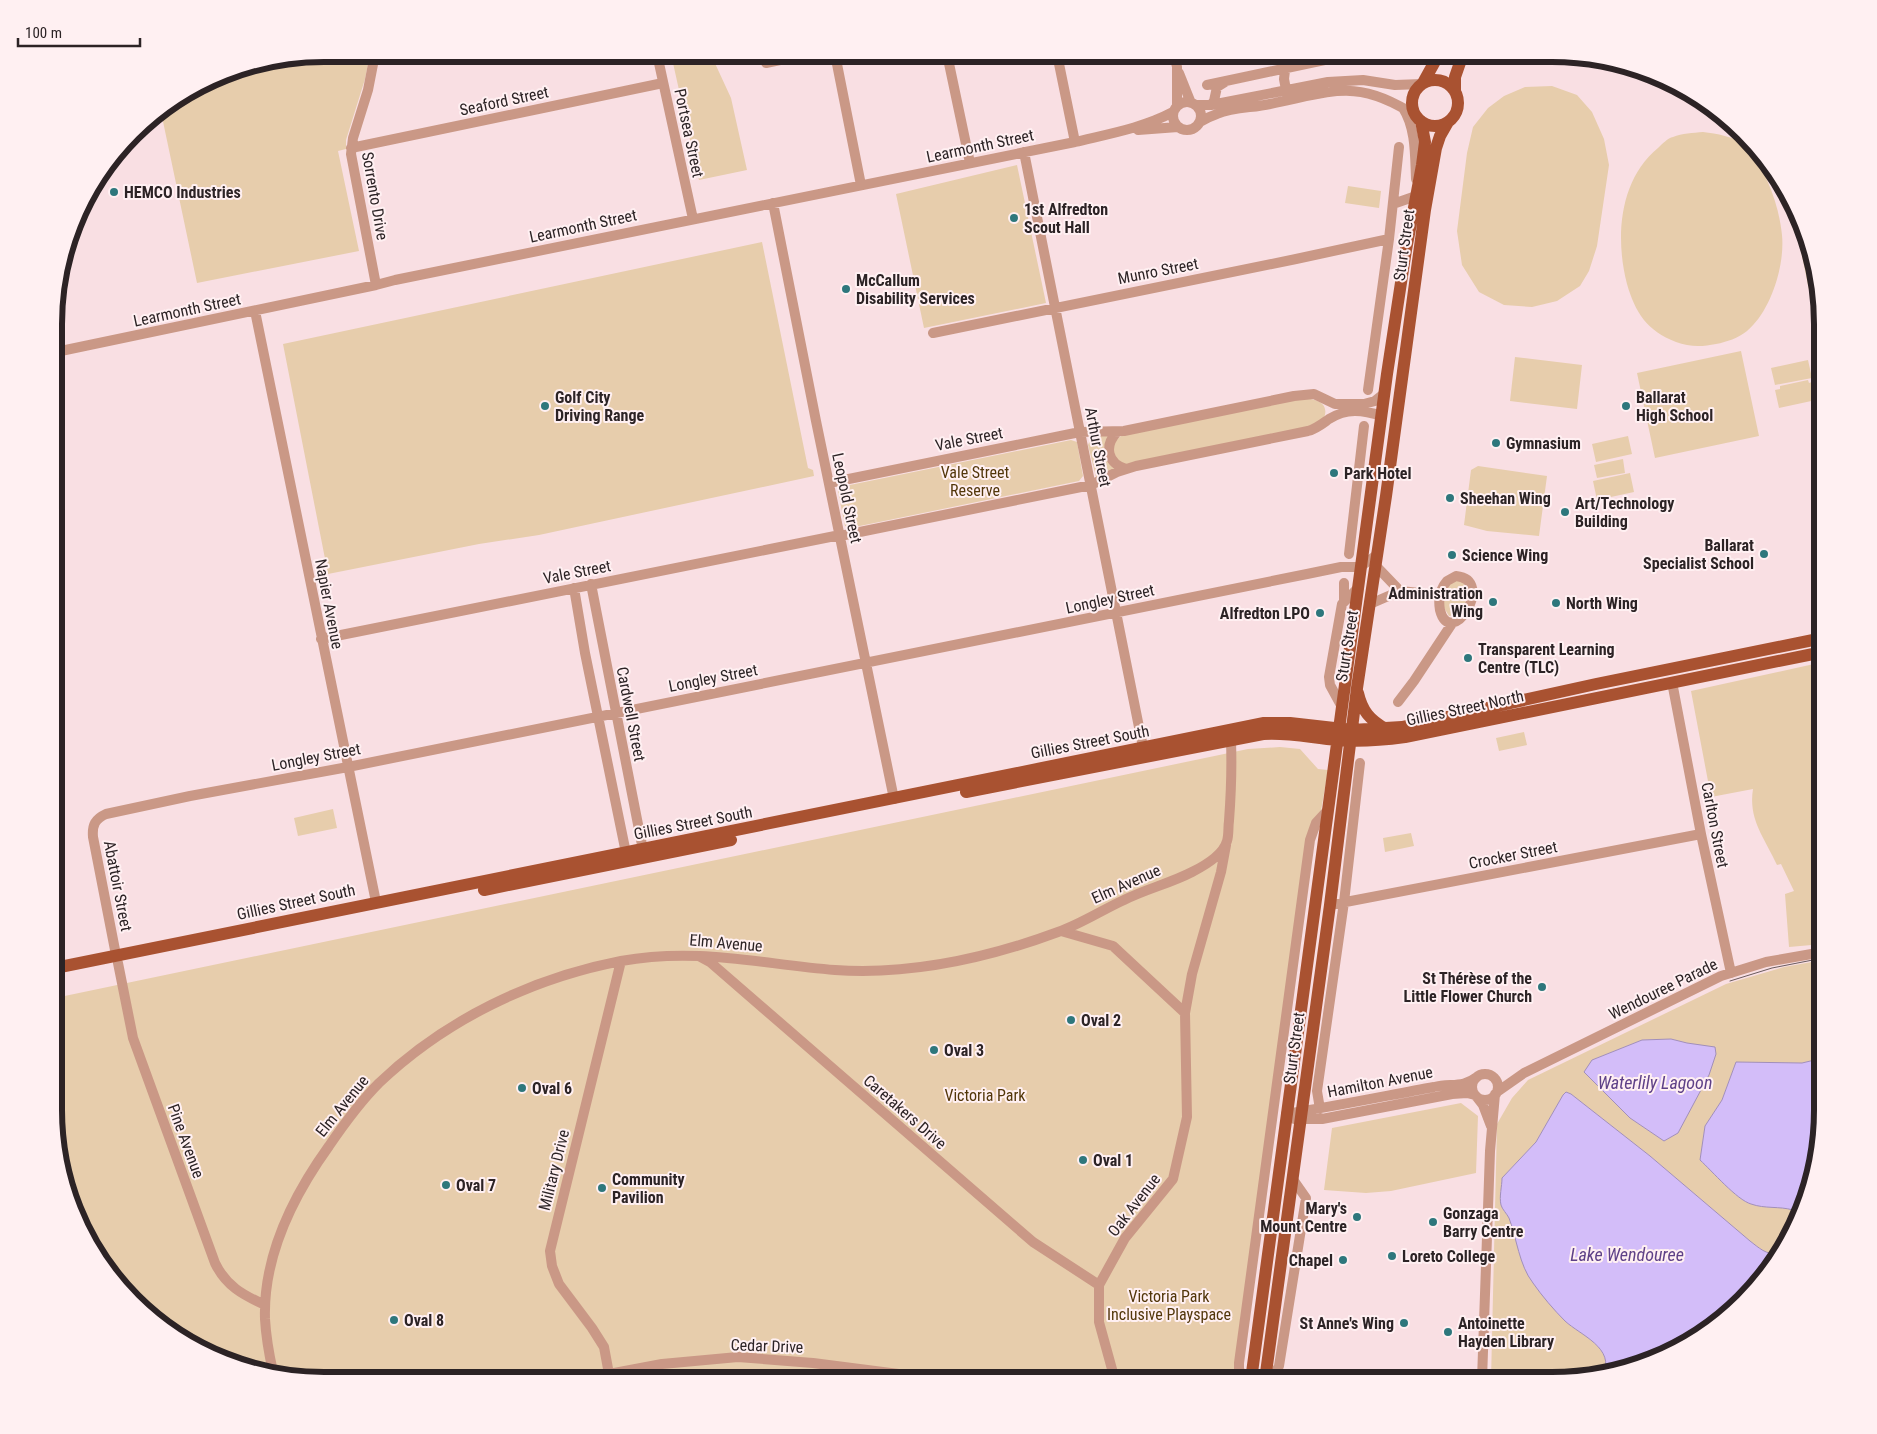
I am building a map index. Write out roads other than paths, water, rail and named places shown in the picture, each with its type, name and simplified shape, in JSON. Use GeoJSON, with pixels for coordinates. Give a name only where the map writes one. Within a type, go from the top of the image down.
{"type":"FeatureCollection","features":[{"type":"Feature","properties":{"kind":"main road"},"geometry":{"type":"LineString","coordinates":[[1422,84],[1434,80],[1442,81],[1455,92],[1458,100],[1458,109],[1448,122],[1436,126],[1428,125],[1418,119],[1413,110],[1412,101],[1415,92],[1422,84],[1434,62]]}},
{"type":"Feature","properties":{"kind":"main road"},"geometry":{"type":"LineString","coordinates":[[1455,92],[1455,77],[1460,62]]}},
{"type":"Feature","properties":{"kind":"main road","name":"Sturt Street"},"geometry":{"type":"LineString","coordinates":[[1266,1372],[1330,905],[1345,735],[1342,707],[1360,567],[1387,374],[1425,148],[1424,134],[1418,119]]}},
{"type":"Feature","properties":{"kind":"main road","name":"Sturt Street"},"geometry":{"type":"LineString","coordinates":[[1251,1372],[1265,1218],[1286,1116],[1328,810],[1357,688],[1434,156],[1438,140],[1448,122]]}},
{"type":"Feature","properties":{"kind":"main road","name":"Gillies Street North"},"geometry":{"type":"LineString","coordinates":[[1345,735],[1420,723],[1596,684],[1814,640]]}},
{"type":"Feature","properties":{"kind":"main road","name":"Gillies Street North"},"geometry":{"type":"LineString","coordinates":[[1345,735],[1382,740],[1404,737],[1814,654]]}},
{"type":"Feature","properties":{"kind":"main road"},"geometry":{"type":"LineString","coordinates":[[1596,684],[1599,697]]}},
{"type":"Feature","properties":{"kind":"main road"},"geometry":{"type":"LineString","coordinates":[[1357,688],[1360,700],[1370,719],[1386,729]]}},
{"type":"Feature","properties":{"kind":"main road","name":"Gillies Street South"},"geometry":{"type":"LineString","coordinates":[[63,967],[117,959],[644,854],[1144,752],[1272,722],[1290,723],[1345,735]]}},
{"type":"Feature","properties":{"kind":"main road","name":"Gillies Street South"},"geometry":{"type":"LineString","coordinates":[[1144,752],[1231,741],[1263,734],[1345,735]]}},
{"type":"Feature","properties":{"kind":"main road","name":"Gillies Street South"},"geometry":{"type":"LineString","coordinates":[[63,974],[117,959]]}},
{"type":"Feature","properties":{"kind":"street","name":"Sorrento Drive"},"geometry":{"type":"LineString","coordinates":[[375,62],[371,81],[351,148],[352,164],[376,286]]}},
{"type":"Feature","properties":{"kind":"street","name":"Portsea Street"},"geometry":{"type":"LineString","coordinates":[[659,62],[693,219]]}},
{"type":"Feature","properties":{"kind":"street"},"geometry":{"type":"LineString","coordinates":[[766,63],[771,62]]}},
{"type":"Feature","properties":{"kind":"street"},"geometry":{"type":"LineString","coordinates":[[837,62],[861,185]]}},
{"type":"Feature","properties":{"kind":"street"},"geometry":{"type":"LineString","coordinates":[[948,62],[970,163]]}},
{"type":"Feature","properties":{"kind":"street"},"geometry":{"type":"LineString","coordinates":[[1059,62],[1075,142]]}},
{"type":"Feature","properties":{"kind":"street"},"geometry":{"type":"LineString","coordinates":[[1176,62],[1193,104],[1201,115],[1200,122]]}},
{"type":"Feature","properties":{"kind":"street"},"geometry":{"type":"LineString","coordinates":[[1286,62],[1284,79],[1287,95]]}},
{"type":"Feature","properties":{"kind":"street"},"geometry":{"type":"LineString","coordinates":[[1207,85],[1317,62]]}},
{"type":"Feature","properties":{"kind":"street"},"geometry":{"type":"LineString","coordinates":[[1177,67],[1173,120],[1178,127],[1186,131],[1194,129],[1200,122],[1217,114],[1328,82],[1354,80],[1395,84],[1422,84]]}},
{"type":"Feature","properties":{"kind":"street"},"geometry":{"type":"LineString","coordinates":[[1211,105],[1214,101],[1217,87],[1227,81]]}},
{"type":"Feature","properties":{"kind":"street","name":"Seaford Street"},"geometry":{"type":"LineString","coordinates":[[351,148],[663,83]]}},
{"type":"Feature","properties":{"kind":"street"},"geometry":{"type":"LineString","coordinates":[[1175,109],[1184,103],[1211,105],[1287,95],[1351,90],[1374,95],[1402,107],[1418,119]]}},
{"type":"Feature","properties":{"kind":"street"},"geometry":{"type":"LineString","coordinates":[[1402,107],[1408,117],[1413,138],[1416,194]]}},
{"type":"Feature","properties":{"kind":"street","name":"Learmonth Street"},"geometry":{"type":"LineString","coordinates":[[63,351],[376,286],[395,280],[1075,142],[1154,121],[1175,109]]}},
{"type":"Feature","properties":{"kind":"street","name":"Learmonth Street"},"geometry":{"type":"LineString","coordinates":[[1117,132],[1178,127]]}},
{"type":"Feature","properties":{"kind":"street","name":"Sturt Street"},"geometry":{"type":"LineString","coordinates":[[1368,390],[1389,238],[1399,147]]}},
{"type":"Feature","properties":{"kind":"street","name":"Arthur Street"},"geometry":{"type":"LineString","coordinates":[[1024,152],[1144,752]]}},
{"type":"Feature","properties":{"kind":"street","name":"Sturt Street"},"geometry":{"type":"LineString","coordinates":[[1393,204],[1416,194]]}},
{"type":"Feature","properties":{"kind":"street","name":"Leopold Street"},"geometry":{"type":"LineString","coordinates":[[773,203],[894,802]]}},
{"type":"Feature","properties":{"kind":"street","name":"Munro Street"},"geometry":{"type":"LineString","coordinates":[[933,333],[1296,260],[1389,238]]}},
{"type":"Feature","properties":{"kind":"street","name":"Napier Avenue"},"geometry":{"type":"LineString","coordinates":[[255,311],[377,906]]}},
{"type":"Feature","properties":{"kind":"street"},"geometry":{"type":"LineString","coordinates":[[1373,351],[1387,374]]}},
{"type":"Feature","properties":{"kind":"street","name":"Vale Street"},"geometry":{"type":"LineString","coordinates":[[829,482],[1080,432],[1117,432],[1294,396],[1310,394],[1338,404],[1368,404],[1377,400],[1385,393]]}},
{"type":"Feature","properties":{"kind":"street"},"geometry":{"type":"LineString","coordinates":[[1323,398],[1330,409],[1328,420]]}},
{"type":"Feature","properties":{"kind":"street","name":"Vale Street"},"geometry":{"type":"LineString","coordinates":[[321,639],[1091,485],[1126,469],[1308,431],[1343,412],[1354,410],[1382,416]]}},
{"type":"Feature","properties":{"kind":"street"},"geometry":{"type":"LineString","coordinates":[[1349,554],[1364,426]]}},
{"type":"Feature","properties":{"kind":"street"},"geometry":{"type":"LineString","coordinates":[[1117,432],[1110,442],[1108,452],[1115,464],[1126,469]]}},
{"type":"Feature","properties":{"kind":"street"},"geometry":{"type":"LineString","coordinates":[[1362,447],[1378,440]]}},
{"type":"Feature","properties":{"kind":"street"},"geometry":{"type":"LineString","coordinates":[[1352,522],[1364,548]]}},
{"type":"Feature","properties":{"kind":"street","name":"Longley Street"},"geometry":{"type":"LineString","coordinates":[[1341,567],[1364,548]]}},
{"type":"Feature","properties":{"kind":"street"},"geometry":{"type":"LineString","coordinates":[[1360,567],[1377,560],[1400,591]]}},
{"type":"Feature","properties":{"kind":"street","name":"Longley Street"},"geometry":{"type":"LineString","coordinates":[[94,823],[98,818],[106,814],[190,796],[348,767],[1341,567],[1360,567]]}},
{"type":"Feature","properties":{"kind":"street"},"geometry":{"type":"LineString","coordinates":[[1398,702],[1453,622],[1460,619],[1469,609],[1472,597],[1469,584],[1462,577],[1450,578],[1444,585],[1440,595],[1442,615],[1448,621],[1453,622]]}},
{"type":"Feature","properties":{"kind":"street"},"geometry":{"type":"LineString","coordinates":[[1344,583],[1344,600]]}},
{"type":"Feature","properties":{"kind":"street","name":"Cardwell Street"},"geometry":{"type":"LineString","coordinates":[[591,584],[644,854]]}},
{"type":"Feature","properties":{"kind":"street","name":"Cardwell Street"},"geometry":{"type":"LineString","coordinates":[[574,588],[626,857]]}},
{"type":"Feature","properties":{"kind":"street","name":"Sturt Street"},"geometry":{"type":"LineString","coordinates":[[1342,707],[1331,688],[1329,680],[1341,606],[1344,600],[1358,588]]}},
{"type":"Feature","properties":{"kind":"street"},"geometry":{"type":"LineString","coordinates":[[1370,604],[1400,591],[1440,595]]}},
{"type":"Feature","properties":{"kind":"street","name":"Carlton Street"},"geometry":{"type":"LineString","coordinates":[[1672,682],[1701,834],[1731,973]]}},
{"type":"Feature","properties":{"kind":"street"},"geometry":{"type":"LineString","coordinates":[[1227,842],[1231,802],[1231,741]]}},
{"type":"Feature","properties":{"kind":"street","name":"Sturt Street"},"geometry":{"type":"LineString","coordinates":[[1320,1109],[1317,1091],[1344,902],[1360,762]]}},
{"type":"Feature","properties":{"kind":"street","name":"Sturt Street"},"geometry":{"type":"LineString","coordinates":[[1242,1372],[1239,1362],[1265,1218],[1310,840],[1316,823],[1328,810]]}},
{"type":"Feature","properties":{"kind":"street","name":"Abattoir Street"},"geometry":{"type":"LineString","coordinates":[[94,823],[93,842],[117,959]]}},
{"type":"Feature","properties":{"kind":"street","name":"Crocker Street"},"geometry":{"type":"LineString","coordinates":[[1330,905],[1701,834]]}},
{"type":"Feature","properties":{"kind":"street","name":"Elm Avenue"},"geometry":{"type":"LineString","coordinates":[[272,1366],[266,1335],[265,1305],[269,1272],[277,1241],[298,1196],[331,1142],[380,1083],[430,1042],[470,1016],[524,989],[560,976],[621,961],[663,955],[728,957],[836,970],[896,969],[976,956],[1060,931],[1130,896],[1191,873],[1216,855],[1227,842]]}},
{"type":"Feature","properties":{"kind":"street","name":"Oak Avenue"},"geometry":{"type":"LineString","coordinates":[[1113,1372],[1099,1322],[1099,1285],[1125,1238],[1173,1179],[1187,1117],[1185,1013],[1192,974],[1221,872],[1227,842]]}},
{"type":"Feature","properties":{"kind":"street"},"geometry":{"type":"LineString","coordinates":[[1060,931],[1113,946],[1185,1013]]}},
{"type":"Feature","properties":{"kind":"street","name":"Wendouree Parade"},"geometry":{"type":"LineString","coordinates":[[1496,1093],[1524,1073],[1696,988],[1731,973],[1766,962],[1814,954]]}},
{"type":"Feature","properties":{"kind":"street","name":"Caretakers Drive"},"geometry":{"type":"LineString","coordinates":[[696,955],[710,962],[1032,1242],[1099,1285]]}},
{"type":"Feature","properties":{"kind":"street","name":"Pine Avenue"},"geometry":{"type":"LineString","coordinates":[[117,959],[133,1038],[215,1263],[224,1280],[235,1291],[265,1305]]}},
{"type":"Feature","properties":{"kind":"street","name":"Military Drive"},"geometry":{"type":"LineString","coordinates":[[609,1372],[604,1347],[559,1284],[552,1266],[550,1251],[621,961]]}},
{"type":"Feature","properties":{"kind":"street","name":"Wendouree Parade"},"geometry":{"type":"LineString","coordinates":[[1491,1076],[1502,1077],[1524,1073]]}},
{"type":"Feature","properties":{"kind":"street"},"geometry":{"type":"LineString","coordinates":[[1482,1372],[1492,1127],[1497,1083],[1491,1076],[1484,1074],[1477,1077],[1473,1085],[1492,1127]]}},
{"type":"Feature","properties":{"kind":"street","name":"Hamilton Avenue"},"geometry":{"type":"LineString","coordinates":[[1301,1116],[1320,1109],[1440,1086],[1466,1084],[1477,1077]]}},
{"type":"Feature","properties":{"kind":"street","name":"Hamilton Avenue"},"geometry":{"type":"LineString","coordinates":[[1286,1116],[1330,1117],[1452,1094],[1467,1092],[1476,1095]]}},
{"type":"Feature","properties":{"kind":"street"},"geometry":{"type":"LineString","coordinates":[[1476,1095],[1482,1099],[1488,1099],[1496,1093]]}},
{"type":"Feature","properties":{"kind":"street"},"geometry":{"type":"LineString","coordinates":[[1276,1372],[1279,1366],[1306,1198],[1292,1178]]}},
{"type":"Feature","properties":{"kind":"street","name":"Cedar Drive"},"geometry":{"type":"LineString","coordinates":[[620,1372],[662,1364],[738,1357],[813,1363],[883,1372]]}},
{"type":"Feature","properties":{"kind":"water","name":"Waterlily Lagoon"},"geometry":{"type":"Polygon","coordinates":[[[1671,1039],[1715,1047],[1716,1054],[1709,1075],[1678,1133],[1664,1141],[1630,1118],[1584,1072],[1592,1060],[1642,1040],[1671,1039]]]}},
{"type":"Feature","properties":{"kind":"water"},"geometry":{"type":"Polygon","coordinates":[[[1814,1060],[1814,1127],[1806,1177],[1801,1194],[1794,1212],[1793,1210],[1783,1208],[1751,1204],[1732,1191],[1700,1160],[1705,1126],[1722,1100],[1736,1062],[1802,1063],[1814,1060]]]}},
{"type":"Feature","properties":{"kind":"water","name":"Lake Wendouree"},"geometry":{"type":"Polygon","coordinates":[[[1566,1092],[1571,1094],[1650,1156],[1756,1246],[1771,1253],[1738,1295],[1698,1327],[1653,1352],[1606,1366],[1605,1357],[1601,1350],[1552,1308],[1528,1276],[1521,1260],[1509,1218],[1500,1202],[1502,1178],[1536,1142],[1566,1092]]]}},
{"type":"Feature","properties":{"kind":"tram line"},"geometry":{"type":"LineString","coordinates":[[1730,981],[1772,968],[1814,960]]}},
{"type":"Feature","properties":{"kind":"place","name":"HEMCO Industries"},"geometry":{"type":"Point","coordinates":[114,192]}},
{"type":"Feature","properties":{"kind":"place","name":"1st Alfredton Scout Hall"},"geometry":{"type":"Point","coordinates":[1014,218]}},
{"type":"Feature","properties":{"kind":"place","name":"McCallum Disability Services"},"geometry":{"type":"Point","coordinates":[846,289]}},
{"type":"Feature","properties":{"kind":"place","name":"Golf City Driving Range"},"geometry":{"type":"Point","coordinates":[545,406]}},
{"type":"Feature","properties":{"kind":"place","name":"Ballarat High School"},"geometry":{"type":"Point","coordinates":[1626,406]}},
{"type":"Feature","properties":{"kind":"place","name":"Gymnasium"},"geometry":{"type":"Point","coordinates":[1496,443]}},
{"type":"Feature","properties":{"kind":"place","name":"Park Hotel"},"geometry":{"type":"Point","coordinates":[1334,473]}},
{"type":"Feature","properties":{"kind":"place","name":"Sheehan Wing"},"geometry":{"type":"Point","coordinates":[1450,498]}},
{"type":"Feature","properties":{"kind":"place","name":"Art/Technology Building"},"geometry":{"type":"Point","coordinates":[1565,512]}},
{"type":"Feature","properties":{"kind":"place","name":"Ballarat Specialist School"},"geometry":{"type":"Point","coordinates":[1764,554]}},
{"type":"Feature","properties":{"kind":"place","name":"Science Wing"},"geometry":{"type":"Point","coordinates":[1452,555]}},
{"type":"Feature","properties":{"kind":"place","name":"Administration Wing"},"geometry":{"type":"Point","coordinates":[1493,602]}},
{"type":"Feature","properties":{"kind":"place","name":"North Wing"},"geometry":{"type":"Point","coordinates":[1556,603]}},
{"type":"Feature","properties":{"kind":"place","name":"Alfredton LPO"},"geometry":{"type":"Point","coordinates":[1320,613]}},
{"type":"Feature","properties":{"kind":"place","name":"Transparent Learning Centre (TLC)"},"geometry":{"type":"Point","coordinates":[1468,658]}},
{"type":"Feature","properties":{"kind":"place","name":"St Thérèse of the Little Flower Church"},"geometry":{"type":"Point","coordinates":[1542,987]}},
{"type":"Feature","properties":{"kind":"place","name":"Oval 2"},"geometry":{"type":"Point","coordinates":[1071,1020]}},
{"type":"Feature","properties":{"kind":"place","name":"Oval 3"},"geometry":{"type":"Point","coordinates":[934,1050]}},
{"type":"Feature","properties":{"kind":"place","name":"Oval 6"},"geometry":{"type":"Point","coordinates":[522,1088]}},
{"type":"Feature","properties":{"kind":"place","name":"Oval 1"},"geometry":{"type":"Point","coordinates":[1083,1160]}},
{"type":"Feature","properties":{"kind":"place","name":"Oval 7"},"geometry":{"type":"Point","coordinates":[446,1185]}},
{"type":"Feature","properties":{"kind":"place","name":"Community Pavilion"},"geometry":{"type":"Point","coordinates":[602,1188]}},
{"type":"Feature","properties":{"kind":"place","name":"Mary's Mount Centre"},"geometry":{"type":"Point","coordinates":[1357,1217]}},
{"type":"Feature","properties":{"kind":"place","name":"Gonzaga Barry Centre"},"geometry":{"type":"Point","coordinates":[1433,1222]}},
{"type":"Feature","properties":{"kind":"place","name":"Loreto College"},"geometry":{"type":"Point","coordinates":[1392,1256]}},
{"type":"Feature","properties":{"kind":"place","name":"Chapel"},"geometry":{"type":"Point","coordinates":[1343,1260]}},
{"type":"Feature","properties":{"kind":"place","name":"Oval 8"},"geometry":{"type":"Point","coordinates":[394,1320]}},
{"type":"Feature","properties":{"kind":"place","name":"St Anne's Wing"},"geometry":{"type":"Point","coordinates":[1404,1323]}},
{"type":"Feature","properties":{"kind":"place","name":"Antoinette Hayden Library"},"geometry":{"type":"Point","coordinates":[1448,1332]}},
{"type":"Feature","properties":{"kind":"park label","name":"Vale Street Reserve"},"geometry":{"type":"Point","coordinates":[975,481]}},
{"type":"Feature","properties":{"kind":"park label","name":"Victoria Park"},"geometry":{"type":"Point","coordinates":[985,1095]}},
{"type":"Feature","properties":{"kind":"park label","name":"Victoria Park Inclusive Playspace"},"geometry":{"type":"Point","coordinates":[1169,1305]}}]}
